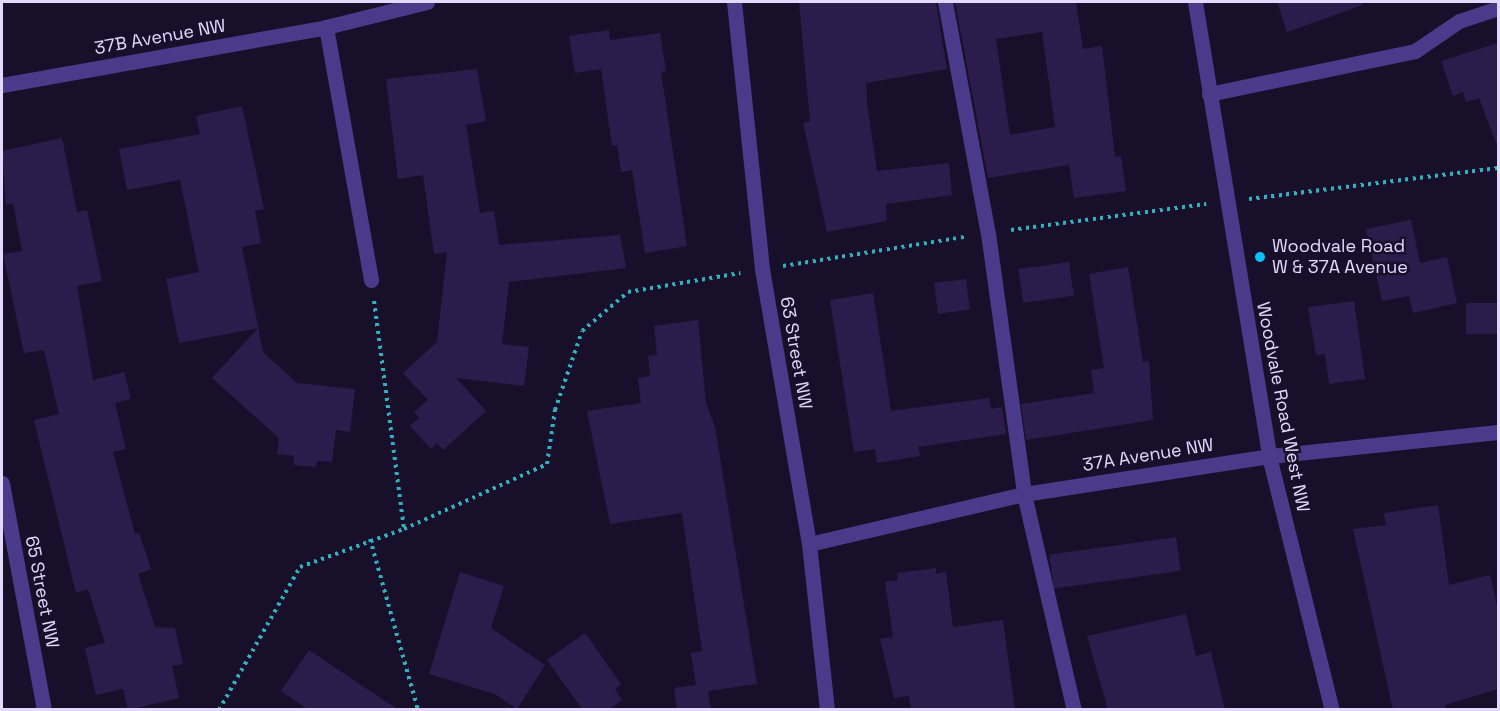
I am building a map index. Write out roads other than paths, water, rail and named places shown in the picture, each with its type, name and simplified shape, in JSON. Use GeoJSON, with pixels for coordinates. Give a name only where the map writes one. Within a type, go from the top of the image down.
{"type":"FeatureCollection","features":[{"type":"Feature","properties":{"kind":"street","name":"37B Avenue NW"},"geometry":{"type":"LineString","coordinates":[[2,85],[326,27],[427,2]]}},
{"type":"Feature","properties":{"kind":"street","name":"63 Street NW"},"geometry":{"type":"LineString","coordinates":[[734,2],[762,269],[809,544],[828,710]]}},
{"type":"Feature","properties":{"kind":"street"},"geometry":{"type":"LineString","coordinates":[[945,2],[988,233],[1024,494],[1074,710]]}},
{"type":"Feature","properties":{"kind":"street","name":"Woodvale Road West NW"},"geometry":{"type":"LineString","coordinates":[[1195,2],[1269,456],[1332,710]]}},
{"type":"Feature","properties":{"kind":"street"},"geometry":{"type":"LineString","coordinates":[[1209,94],[1415,51],[1459,21],[1498,8]]}},
{"type":"Feature","properties":{"kind":"street"},"geometry":{"type":"LineString","coordinates":[[326,27],[371,280]]}},
{"type":"Feature","properties":{"kind":"street","name":"37A Avenue NW"},"geometry":{"type":"LineString","coordinates":[[809,544],[1024,494],[1269,456],[1498,432]]}},
{"type":"Feature","properties":{"kind":"street","name":"65 Street NW"},"geometry":{"type":"LineString","coordinates":[[2,483],[44,710]]}},
{"type":"Feature","properties":{"kind":"place","name":"Woodvale Road W & 37A Avenue"},"geometry":{"type":"Point","coordinates":[1260,257]}}]}
